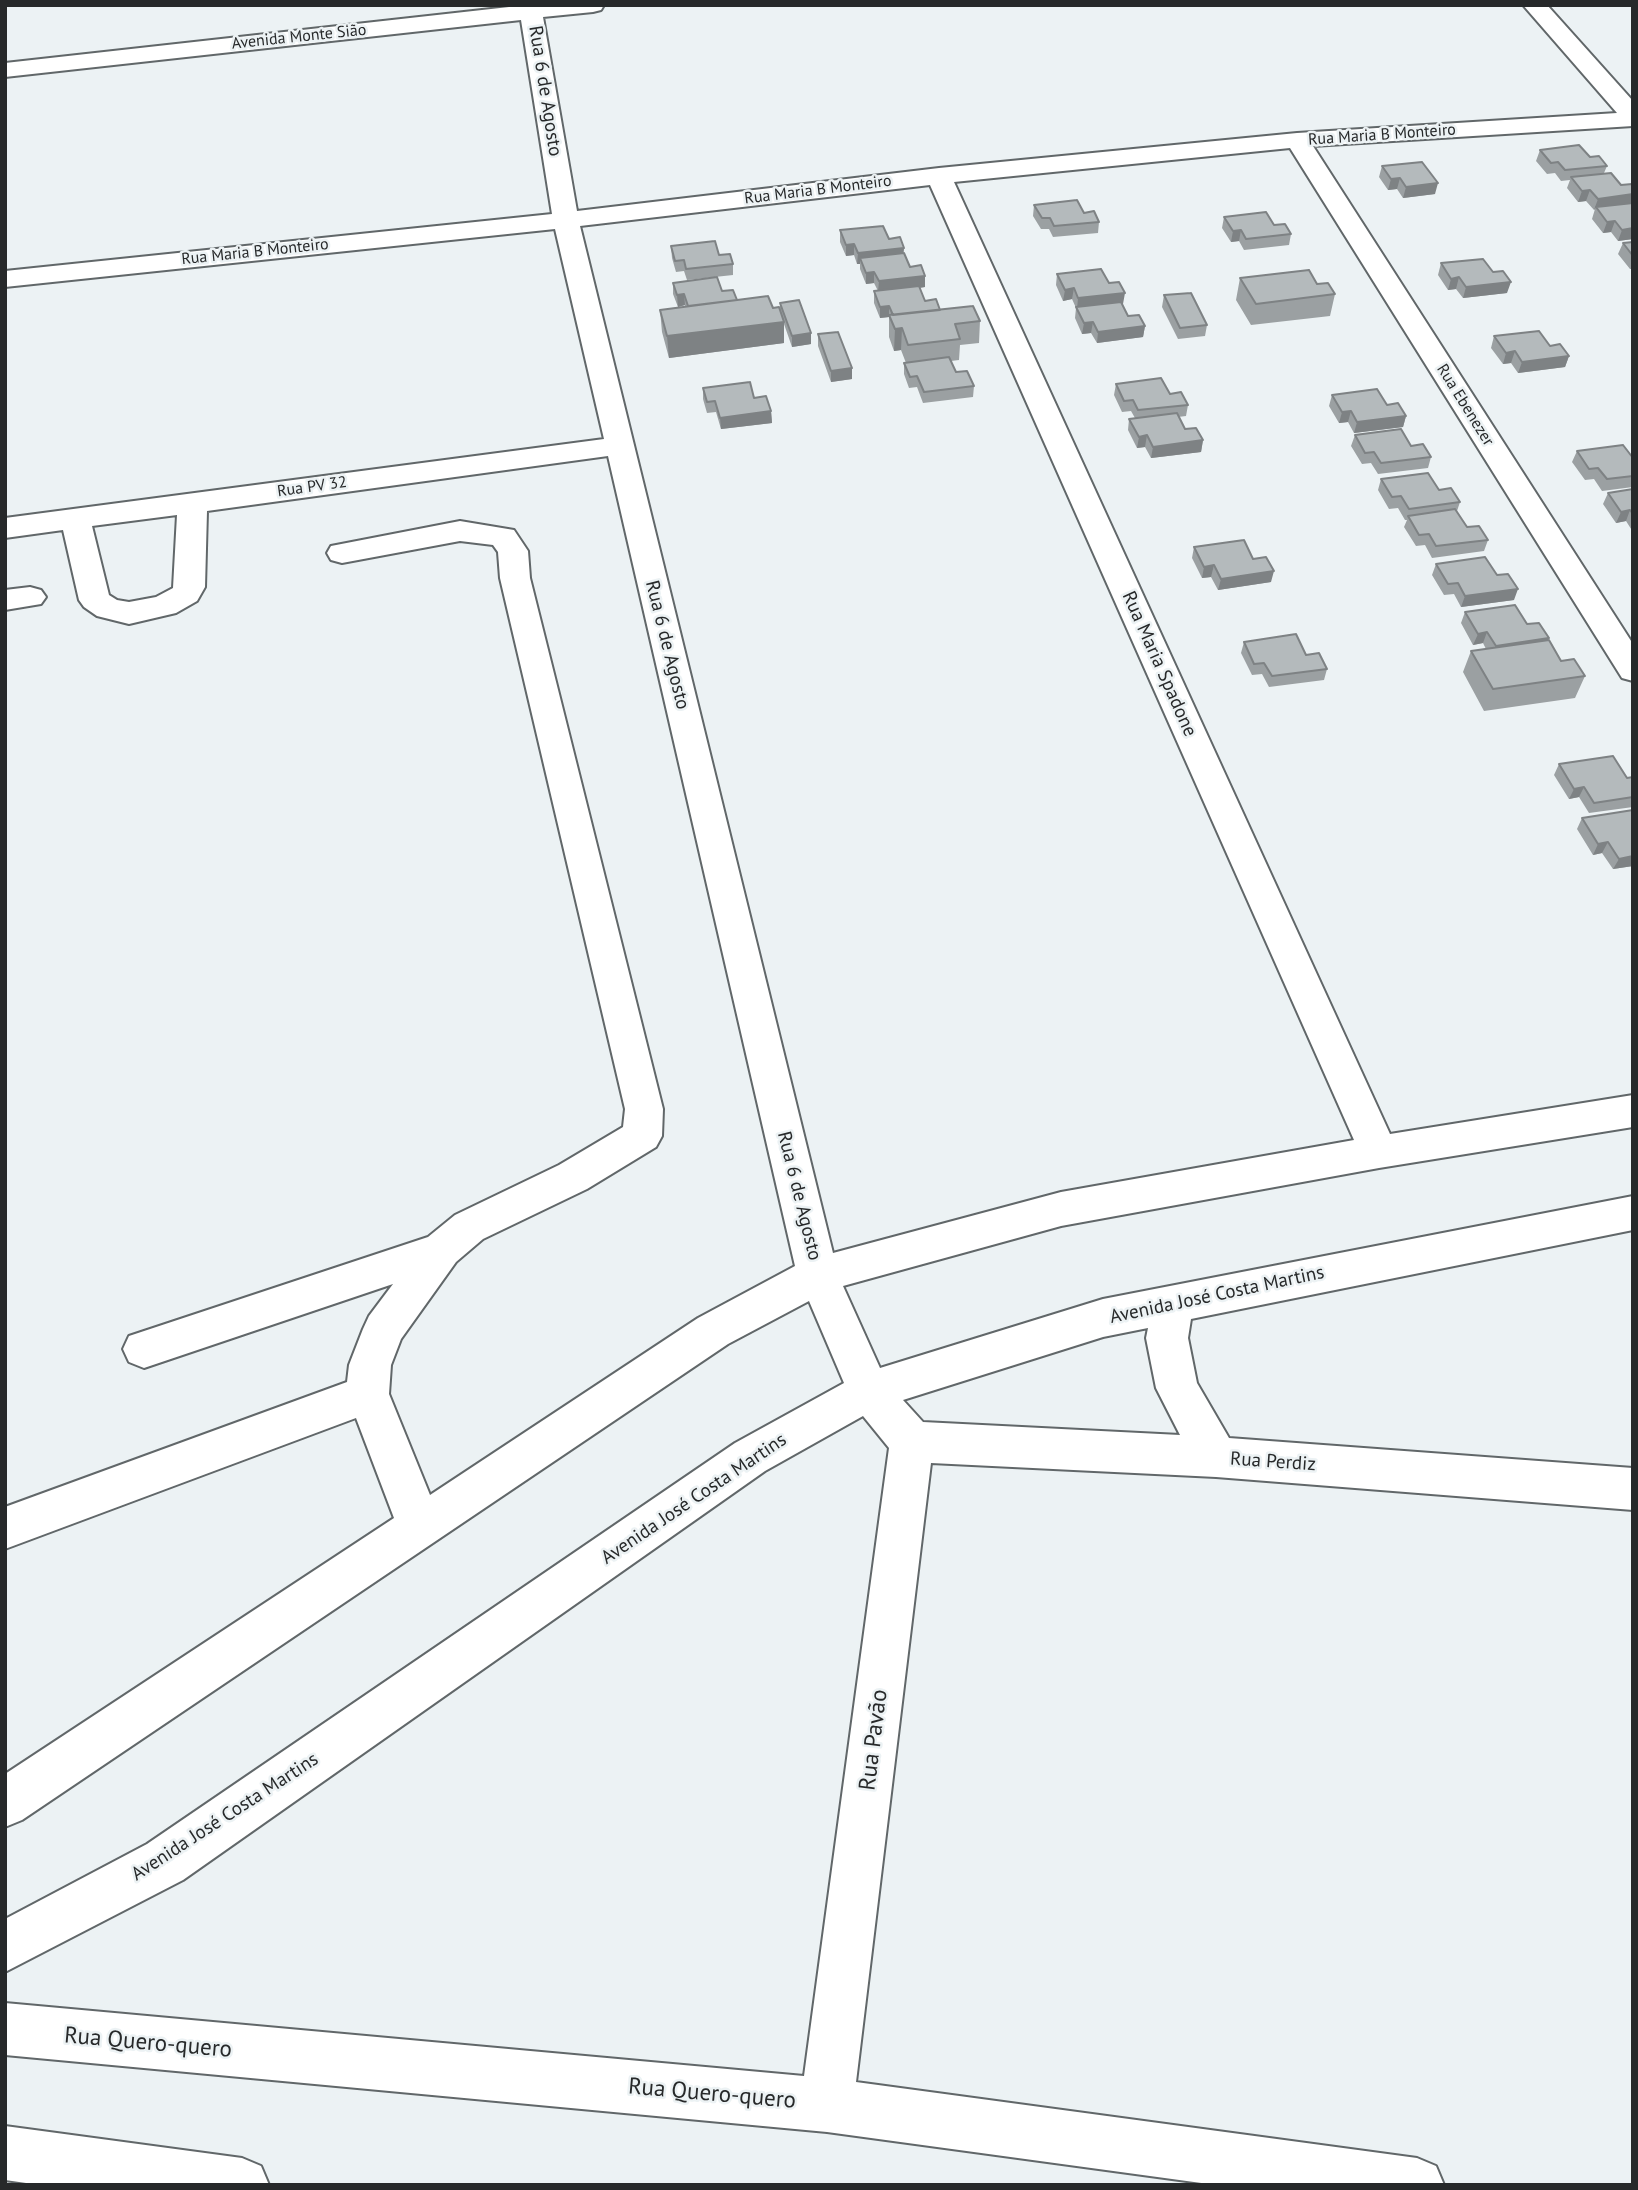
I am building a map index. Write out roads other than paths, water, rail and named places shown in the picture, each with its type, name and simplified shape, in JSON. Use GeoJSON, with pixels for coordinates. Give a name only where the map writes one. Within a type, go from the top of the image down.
{"type":"FeatureCollection","features":[{"type":"Feature","properties":{"kind":"street","name":"Avenida Monte Sião"},"geometry":{"type":"LineString","coordinates":[[5,69],[593,5]]}},
{"type":"Feature","properties":{"kind":"street"},"geometry":{"type":"LineString","coordinates":[[1534,5],[1633,118]]}},
{"type":"Feature","properties":{"kind":"street","name":"Rua 6 de Agosto"},"geometry":{"type":"LineString","coordinates":[[531,11],[566,220],[818,1275],[869,1391]]}},
{"type":"Feature","properties":{"kind":"street","name":"Rua Maria B Monteiro"},"geometry":{"type":"LineString","coordinates":[[5,279],[566,220],[939,176],[1297,140],[1633,118]]}},
{"type":"Feature","properties":{"kind":"street","name":"Rua Ebenezer"},"geometry":{"type":"LineString","coordinates":[[1297,140],[1633,670]]}},
{"type":"Feature","properties":{"kind":"street","name":"Rua Maria Spadone"},"geometry":{"type":"LineString","coordinates":[[939,176],[1379,1152]]}},
{"type":"Feature","properties":{"kind":"street","name":"Rua PV 32"},"geometry":{"type":"LineString","coordinates":[[5,528],[620,446]]}},
{"type":"Feature","properties":{"kind":"street"},"geometry":{"type":"LineString","coordinates":[[75,519],[95,600],[108,609],[130,613],[165,606],[186,594],[189,587],[192,503]]}},
{"type":"Feature","properties":{"kind":"street"},"geometry":{"type":"LineString","coordinates":[[342,553],[460,531],[503,537],[513,551],[515,578],[644,1109],[642,1136],[573,1177],[469,1227],[442,1250],[384,1329],[370,1365],[368,1394],[420,1527]]}},
{"type":"Feature","properties":{"kind":"street"},"geometry":{"type":"LineString","coordinates":[[5,1803],[713,1331],[818,1275],[1060,1209],[1379,1152],[1633,1111]]}},
{"type":"Feature","properties":{"kind":"street","name":"Avenida José Costa Martins"},"geometry":{"type":"LineString","coordinates":[[5,1947],[165,1862],[750,1457],[869,1391],[1103,1318],[1633,1213]]}},
{"type":"Feature","properties":{"kind":"street"},"geometry":{"type":"LineString","coordinates":[[145,1349],[442,1250]]}},
{"type":"Feature","properties":{"kind":"street"},"geometry":{"type":"LineString","coordinates":[[1173,1302],[1167,1338],[1177,1388],[1216,1457]]}},
{"type":"Feature","properties":{"kind":"street"},"geometry":{"type":"LineString","coordinates":[[869,1391],[912,1442]]}},
{"type":"Feature","properties":{"kind":"street"},"geometry":{"type":"LineString","coordinates":[[5,1528],[368,1394]]}},
{"type":"Feature","properties":{"kind":"street","name":"Rua Perdiz"},"geometry":{"type":"LineString","coordinates":[[912,1442],[1216,1457],[1633,1489]]}},
{"type":"Feature","properties":{"kind":"street","name":"Rua Pavão"},"geometry":{"type":"LineString","coordinates":[[827,2105],[912,1442]]}},
{"type":"Feature","properties":{"kind":"street","name":"Rua Quero-quero"},"geometry":{"type":"LineString","coordinates":[[5,2029],[827,2105],[1417,2185]]}},
{"type":"Feature","properties":{"kind":"street"},"geometry":{"type":"LineString","coordinates":[[5,2153],[242,2185]]}}]}
